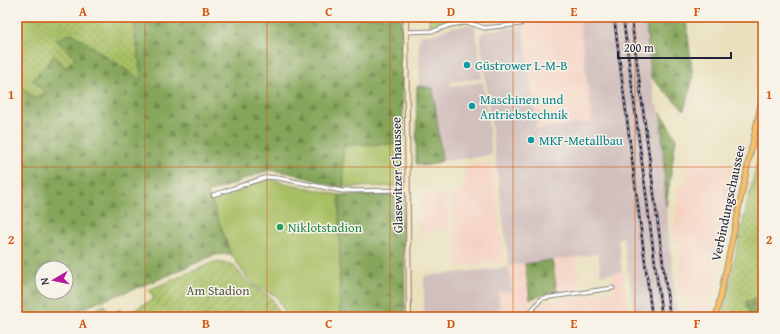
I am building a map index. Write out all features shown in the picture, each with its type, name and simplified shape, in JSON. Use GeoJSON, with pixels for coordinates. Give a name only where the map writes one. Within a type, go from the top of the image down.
{"type":"FeatureCollection","features":[{"type":"Feature","properties":{"kind":"main road","name":"Glasewitzer Chaussee"},"geometry":{"type":"LineString","coordinates":[[406,17],[409,317]]}},
{"type":"Feature","properties":{"kind":"main road","name":"Verbindungschaussee"},"geometry":{"type":"LineString","coordinates":[[716,317],[763,93]]}},
{"type":"Feature","properties":{"kind":"street"},"geometry":{"type":"LineString","coordinates":[[406,32],[434,32],[450,25],[464,23],[473,24],[484,28],[521,24]]}},
{"type":"Feature","properties":{"kind":"street"},"geometry":{"type":"LineString","coordinates":[[213,195],[267,177],[342,192],[407,190]]}},
{"type":"Feature","properties":{"kind":"street"},"geometry":{"type":"LineString","coordinates":[[527,317],[540,300],[544,298],[613,288]]}},
{"type":"Feature","properties":{"kind":"shaded area"},"geometry":{"type":"Polygon","coordinates":[[[522,17],[579,17],[592,122],[536,129],[522,17]]]}},
{"type":"Feature","properties":{"kind":"shaded area"},"geometry":{"type":"Polygon","coordinates":[[[579,17],[645,17],[655,103],[661,113],[666,206],[678,317],[647,317],[646,310],[634,312],[623,237],[618,238],[622,272],[601,275],[598,254],[509,266],[480,36],[485,31],[523,26],[537,129],[592,122],[579,17]]]}},
{"type":"Feature","properties":{"kind":"shaded area"},"geometry":{"type":"Polygon","coordinates":[[[469,25],[475,26],[482,78],[450,82],[450,86],[483,82],[492,155],[442,161],[433,89],[419,86],[419,39],[422,35],[434,34],[449,28],[469,25]]]}},
{"type":"Feature","properties":{"kind":"shaded area"},"geometry":{"type":"Polygon","coordinates":[[[688,160],[741,169],[708,317],[688,317],[690,301],[677,296],[681,244],[673,242],[678,186],[686,184],[688,160]]]}},
{"type":"Feature","properties":{"kind":"shaded area"},"geometry":{"type":"Polygon","coordinates":[[[491,163],[504,258],[501,262],[461,266],[458,263],[450,198],[454,192],[463,187],[466,182],[465,168],[467,166],[491,163]]]}},
{"type":"Feature","properties":{"kind":"shaded area"},"geometry":{"type":"Polygon","coordinates":[[[442,193],[445,195],[449,229],[419,233],[420,195],[442,193]]]}},
{"type":"Feature","properties":{"kind":"shaded area"},"geometry":{"type":"Polygon","coordinates":[[[576,257],[581,290],[557,294],[552,260],[576,257]]]}},
{"type":"Feature","properties":{"kind":"shaded area"},"geometry":{"type":"Polygon","coordinates":[[[525,264],[531,306],[527,314],[523,317],[501,317],[498,292],[511,290],[509,267],[525,264]]]}},
{"type":"Feature","properties":{"kind":"shaded area"},"geometry":{"type":"Polygon","coordinates":[[[509,267],[511,291],[498,292],[501,317],[424,317],[424,276],[509,267]]]}},
{"type":"Feature","properties":{"kind":"shaded area"},"geometry":{"type":"Polygon","coordinates":[[[623,272],[629,313],[618,314],[618,317],[531,317],[542,302],[607,293],[607,291],[614,290],[612,273],[623,272]]]}},
{"type":"Feature","properties":{"kind":"green space"},"geometry":{"type":"Polygon","coordinates":[[[17,17],[133,17],[143,82],[77,58],[65,68],[54,56],[33,80],[46,92],[36,99],[17,84],[17,17]]]}},
{"type":"Feature","properties":{"kind":"green space"},"geometry":{"type":"Polygon","coordinates":[[[133,17],[402,17],[403,140],[400,144],[343,145],[344,187],[338,187],[290,173],[269,170],[208,193],[231,254],[214,255],[160,279],[81,309],[66,317],[17,317],[17,84],[36,99],[46,93],[33,80],[54,56],[65,68],[76,58],[56,40],[72,33],[142,81],[133,17]]]}},
{"type":"Feature","properties":{"kind":"green space"},"geometry":{"type":"Polygon","coordinates":[[[429,17],[487,17],[453,22],[429,29],[429,17]]]}},
{"type":"Feature","properties":{"kind":"green space"},"geometry":{"type":"Polygon","coordinates":[[[654,17],[683,17],[686,19],[693,79],[684,110],[651,78],[646,24],[655,22],[654,17]]]}},
{"type":"Feature","properties":{"kind":"green space"},"geometry":{"type":"Polygon","coordinates":[[[417,86],[433,88],[442,161],[432,165],[422,166],[416,163],[417,86]]]}},
{"type":"Feature","properties":{"kind":"green space"},"geometry":{"type":"Polygon","coordinates":[[[661,113],[676,139],[666,206],[661,113]]]}},
{"type":"Feature","properties":{"kind":"green space"},"geometry":{"type":"Polygon","coordinates":[[[763,136],[763,317],[722,317],[731,275],[763,136]]]}},
{"type":"Feature","properties":{"kind":"green space"},"geometry":{"type":"Polygon","coordinates":[[[400,144],[401,186],[344,187],[343,145],[400,144]]]}},
{"type":"Feature","properties":{"kind":"green space","name":"Niklotstadion"},"geometry":{"type":"Polygon","coordinates":[[[268,179],[339,195],[340,317],[287,317],[277,296],[254,286],[231,254],[211,200],[268,179]]]}},
{"type":"Feature","properties":{"kind":"green space"},"geometry":{"type":"Polygon","coordinates":[[[339,195],[400,195],[404,197],[405,317],[340,317],[339,195]]]}},
{"type":"Feature","properties":{"kind":"green space"},"geometry":{"type":"Polygon","coordinates":[[[552,260],[557,291],[530,299],[525,264],[552,260]]]}},
{"type":"Feature","properties":{"kind":"green space","name":"Am Stadion"},"geometry":{"type":"Polygon","coordinates":[[[214,262],[232,264],[250,285],[272,298],[280,317],[79,317],[104,305],[110,315],[120,309],[124,315],[154,299],[149,290],[214,262]]]}},
{"type":"Feature","properties":{"kind":"green space"},"geometry":{"type":"Polygon","coordinates":[[[763,295],[763,317],[751,317],[746,302],[763,295]]]}},
{"type":"Feature","properties":{"kind":"railway"},"geometry":{"type":"LineString","coordinates":[[614,17],[652,317]]}},
{"type":"Feature","properties":{"kind":"railway"},"geometry":{"type":"LineString","coordinates":[[623,17],[662,317]]}},
{"type":"Feature","properties":{"kind":"railway"},"geometry":{"type":"LineString","coordinates":[[631,17],[670,317]]}},
{"type":"Feature","properties":{"kind":"place","name":"Güstrower L-M-B"},"geometry":{"type":"Point","coordinates":[467,65]}},
{"type":"Feature","properties":{"kind":"place","name":"Maschinen und Antriebstechnik"},"geometry":{"type":"Point","coordinates":[472,106]}},
{"type":"Feature","properties":{"kind":"place","name":"MKF-Metallbau"},"geometry":{"type":"Point","coordinates":[531,140]}},
{"type":"Feature","properties":{"kind":"place","name":"Niklotstadion"},"geometry":{"type":"Point","coordinates":[280,227]}}]}
